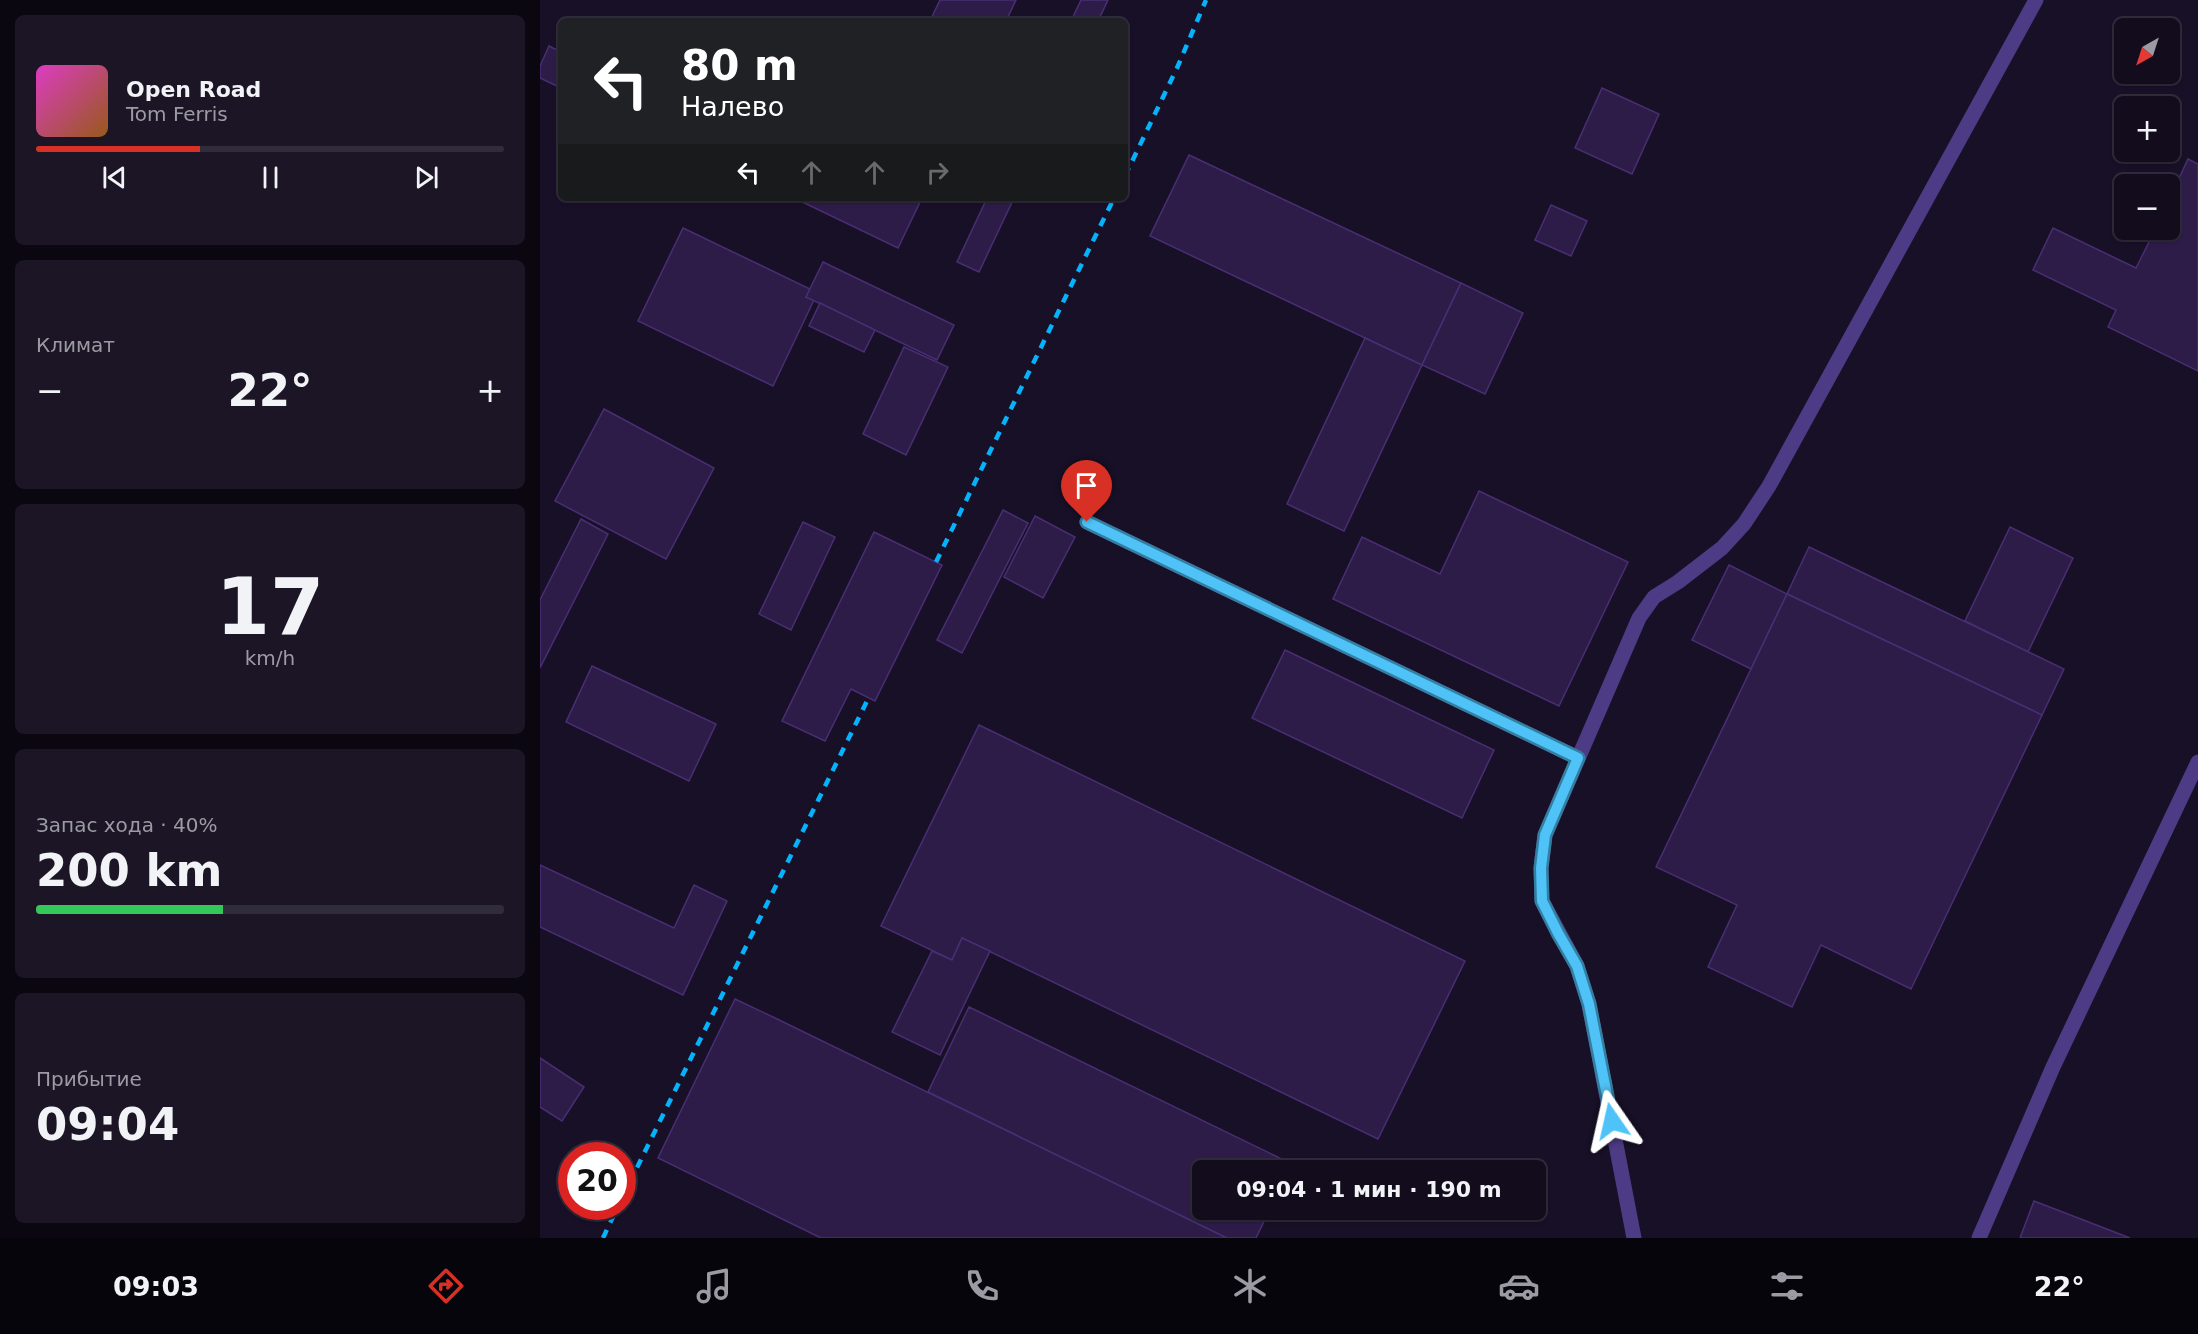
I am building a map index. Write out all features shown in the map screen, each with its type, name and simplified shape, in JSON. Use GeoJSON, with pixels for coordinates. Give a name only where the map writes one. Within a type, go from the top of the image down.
{"type":"FeatureCollection","features":[{"type":"Feature","properties":{"kind":"lane"},"geometry":{"type":"LineString","coordinates":[[1634,1238],[1589,1004],[1577,966],[1542,901],[1541,868],[1545,835],[1639,618],[1654,597],[1678,582],[1722,548],[1744,525],[1769,486],[2036,0]]}},
{"type":"Feature","properties":{"kind":"lane"},"geometry":{"type":"LineString","coordinates":[[1087,522],[1578,758]]}},
{"type":"Feature","properties":{"kind":"lane"},"geometry":{"type":"LineString","coordinates":[[1979,1238],[2053,1067],[2198,762]]}},
{"type":"Feature","properties":{"kind":"building"},"geometry":{"type":"Polygon","coordinates":[[[940,0],[1016,0],[1007,18],[931,18],[940,0]]]}},
{"type":"Feature","properties":{"kind":"building"},"geometry":{"type":"Polygon","coordinates":[[[1081,0],[1108,0],[1099,18],[1072,18],[1081,0]]]}},
{"type":"Feature","properties":{"kind":"building"},"geometry":{"type":"Polygon","coordinates":[[[549,46],[558,50],[558,87],[540,78],[540,66],[549,46]]]}},
{"type":"Feature","properties":{"kind":"building"},"geometry":{"type":"Polygon","coordinates":[[[1602,88],[1659,114],[1632,174],[1575,148],[1602,88]]]}},
{"type":"Feature","properties":{"kind":"building"},"geometry":{"type":"Polygon","coordinates":[[[1189,155],[1461,283],[1422,365],[1150,236],[1189,155]]]}},
{"type":"Feature","properties":{"kind":"building"},"geometry":{"type":"Polygon","coordinates":[[[2188,159],[2198,164],[2198,371],[2108,327],[2116,310],[2033,270],[2053,228],[2136,268],[2150,240],[2180,240],[2180,176],[2188,159]]]}},
{"type":"Feature","properties":{"kind":"building"},"geometry":{"type":"Polygon","coordinates":[[[800,201],[921,201],[898,248],[800,201]]]}},
{"type":"Feature","properties":{"kind":"building"},"geometry":{"type":"Polygon","coordinates":[[[986,201],[1013,201],[979,272],[957,262],[986,201]]]}},
{"type":"Feature","properties":{"kind":"building"},"geometry":{"type":"Polygon","coordinates":[[[1551,205],[1587,221],[1571,256],[1535,240],[1551,205]]]}},
{"type":"Feature","properties":{"kind":"building"},"geometry":{"type":"Polygon","coordinates":[[[683,228],[810,289],[806,297],[814,300],[773,386],[638,321],[683,228]]]}},
{"type":"Feature","properties":{"kind":"building"},"geometry":{"type":"Polygon","coordinates":[[[823,262],[954,325],[937,360],[806,297],[823,262]]]}},
{"type":"Feature","properties":{"kind":"building"},"geometry":{"type":"Polygon","coordinates":[[[1461,283],[1523,313],[1485,394],[1422,365],[1461,283]]]}},
{"type":"Feature","properties":{"kind":"building"},"geometry":{"type":"Polygon","coordinates":[[[820,303],[875,330],[864,352],[809,326],[820,303]]]}},
{"type":"Feature","properties":{"kind":"building"},"geometry":{"type":"Polygon","coordinates":[[[1365,338],[1422,365],[1344,531],[1287,504],[1365,338]]]}},
{"type":"Feature","properties":{"kind":"building"},"geometry":{"type":"Polygon","coordinates":[[[904,347],[948,367],[906,455],[863,434],[904,347]]]}},
{"type":"Feature","properties":{"kind":"building"},"geometry":{"type":"Polygon","coordinates":[[[604,409],[714,468],[666,559],[555,501],[604,409]]]}},
{"type":"Feature","properties":{"kind":"building"},"geometry":{"type":"Polygon","coordinates":[[[1479,491],[1628,562],[1559,706],[1333,599],[1362,537],[1440,574],[1479,491]]]}},
{"type":"Feature","properties":{"kind":"building"},"geometry":{"type":"Polygon","coordinates":[[[1003,510],[1028,523],[962,653],[937,640],[1003,510]]]}},
{"type":"Feature","properties":{"kind":"building"},"geometry":{"type":"Polygon","coordinates":[[[1035,516],[1075,537],[1043,598],[1004,577],[1035,516]]]}},
{"type":"Feature","properties":{"kind":"building"},"geometry":{"type":"Polygon","coordinates":[[[581,519],[608,534],[540,668],[540,600],[581,519]]]}},
{"type":"Feature","properties":{"kind":"building"},"geometry":{"type":"Polygon","coordinates":[[[803,522],[835,537],[791,630],[759,614],[803,522]]]}},
{"type":"Feature","properties":{"kind":"building"},"geometry":{"type":"Polygon","coordinates":[[[2010,527],[2073,558],[2028,652],[1965,621],[2010,527]]]}},
{"type":"Feature","properties":{"kind":"building"},"geometry":{"type":"Polygon","coordinates":[[[874,532],[942,565],[875,701],[851,689],[825,741],[782,721],[874,532]]]}},
{"type":"Feature","properties":{"kind":"building"},"geometry":{"type":"Polygon","coordinates":[[[1809,547],[2064,669],[2042,715],[1787,594],[1809,547]]]}},
{"type":"Feature","properties":{"kind":"building"},"geometry":{"type":"Polygon","coordinates":[[[1729,565],[1787,594],[1751,669],[1692,640],[1729,565]]]}},
{"type":"Feature","properties":{"kind":"building"},"geometry":{"type":"Polygon","coordinates":[[[1787,594],[2042,715],[1911,989],[1821,945],[1792,1007],[1708,967],[1737,905],[1656,867],[1787,594]]]}},
{"type":"Feature","properties":{"kind":"building"},"geometry":{"type":"Polygon","coordinates":[[[1285,650],[1494,750],[1462,818],[1252,718],[1285,650]]]}},
{"type":"Feature","properties":{"kind":"building"},"geometry":{"type":"Polygon","coordinates":[[[592,666],[716,724],[689,781],[566,722],[592,666]]]}},
{"type":"Feature","properties":{"kind":"building"},"geometry":{"type":"Polygon","coordinates":[[[979,725],[1465,961],[1378,1139],[962,938],[952,960],[881,926],[979,725]]]}},
{"type":"Feature","properties":{"kind":"building"},"geometry":{"type":"Polygon","coordinates":[[[540,865],[674,928],[694,885],[727,901],[683,995],[540,927],[540,865]]]}},
{"type":"Feature","properties":{"kind":"building"},"geometry":{"type":"Polygon","coordinates":[[[962,938],[990,951],[940,1055],[892,1032],[932,951],[952,960],[962,938]]]}},
{"type":"Feature","properties":{"kind":"building"},"geometry":{"type":"Polygon","coordinates":[[[735,999],[1227,1238],[821,1238],[658,1158],[735,999]]]}},
{"type":"Feature","properties":{"kind":"building"},"geometry":{"type":"Polygon","coordinates":[[[969,1007],[1284,1160],[1192,1160],[1192,1220],[1265,1220],[1256,1238],[1227,1238],[928,1092],[969,1007]]]}},
{"type":"Feature","properties":{"kind":"building"},"geometry":{"type":"Polygon","coordinates":[[[540,1058],[584,1087],[562,1121],[540,1107],[540,1058]]]}},
{"type":"Feature","properties":{"kind":"building"},"geometry":{"type":"Polygon","coordinates":[[[2034,1201],[2130,1238],[2020,1238],[2034,1201]]]}},
{"type":"Feature","properties":{"kind":"railway"},"geometry":{"type":"LineString","coordinates":[[1128,170],[1177,68],[1206,0]]}},
{"type":"Feature","properties":{"kind":"railway"},"geometry":{"type":"LineString","coordinates":[[936,562],[1113,201]]}},
{"type":"Feature","properties":{"kind":"railway"},"geometry":{"type":"LineString","coordinates":[[636,1170],[869,697]]}},
{"type":"Feature","properties":{"kind":"railway"},"geometry":{"type":"LineString","coordinates":[[603,1238],[611,1220]]}},
{"type":"Feature","properties":{"kind":"route"},"geometry":{"type":"LineString","coordinates":[[1087,522],[1578,758],[1545,835],[1541,868],[1542,901],[1577,966],[1589,1004],[1612,1121]]}}]}
